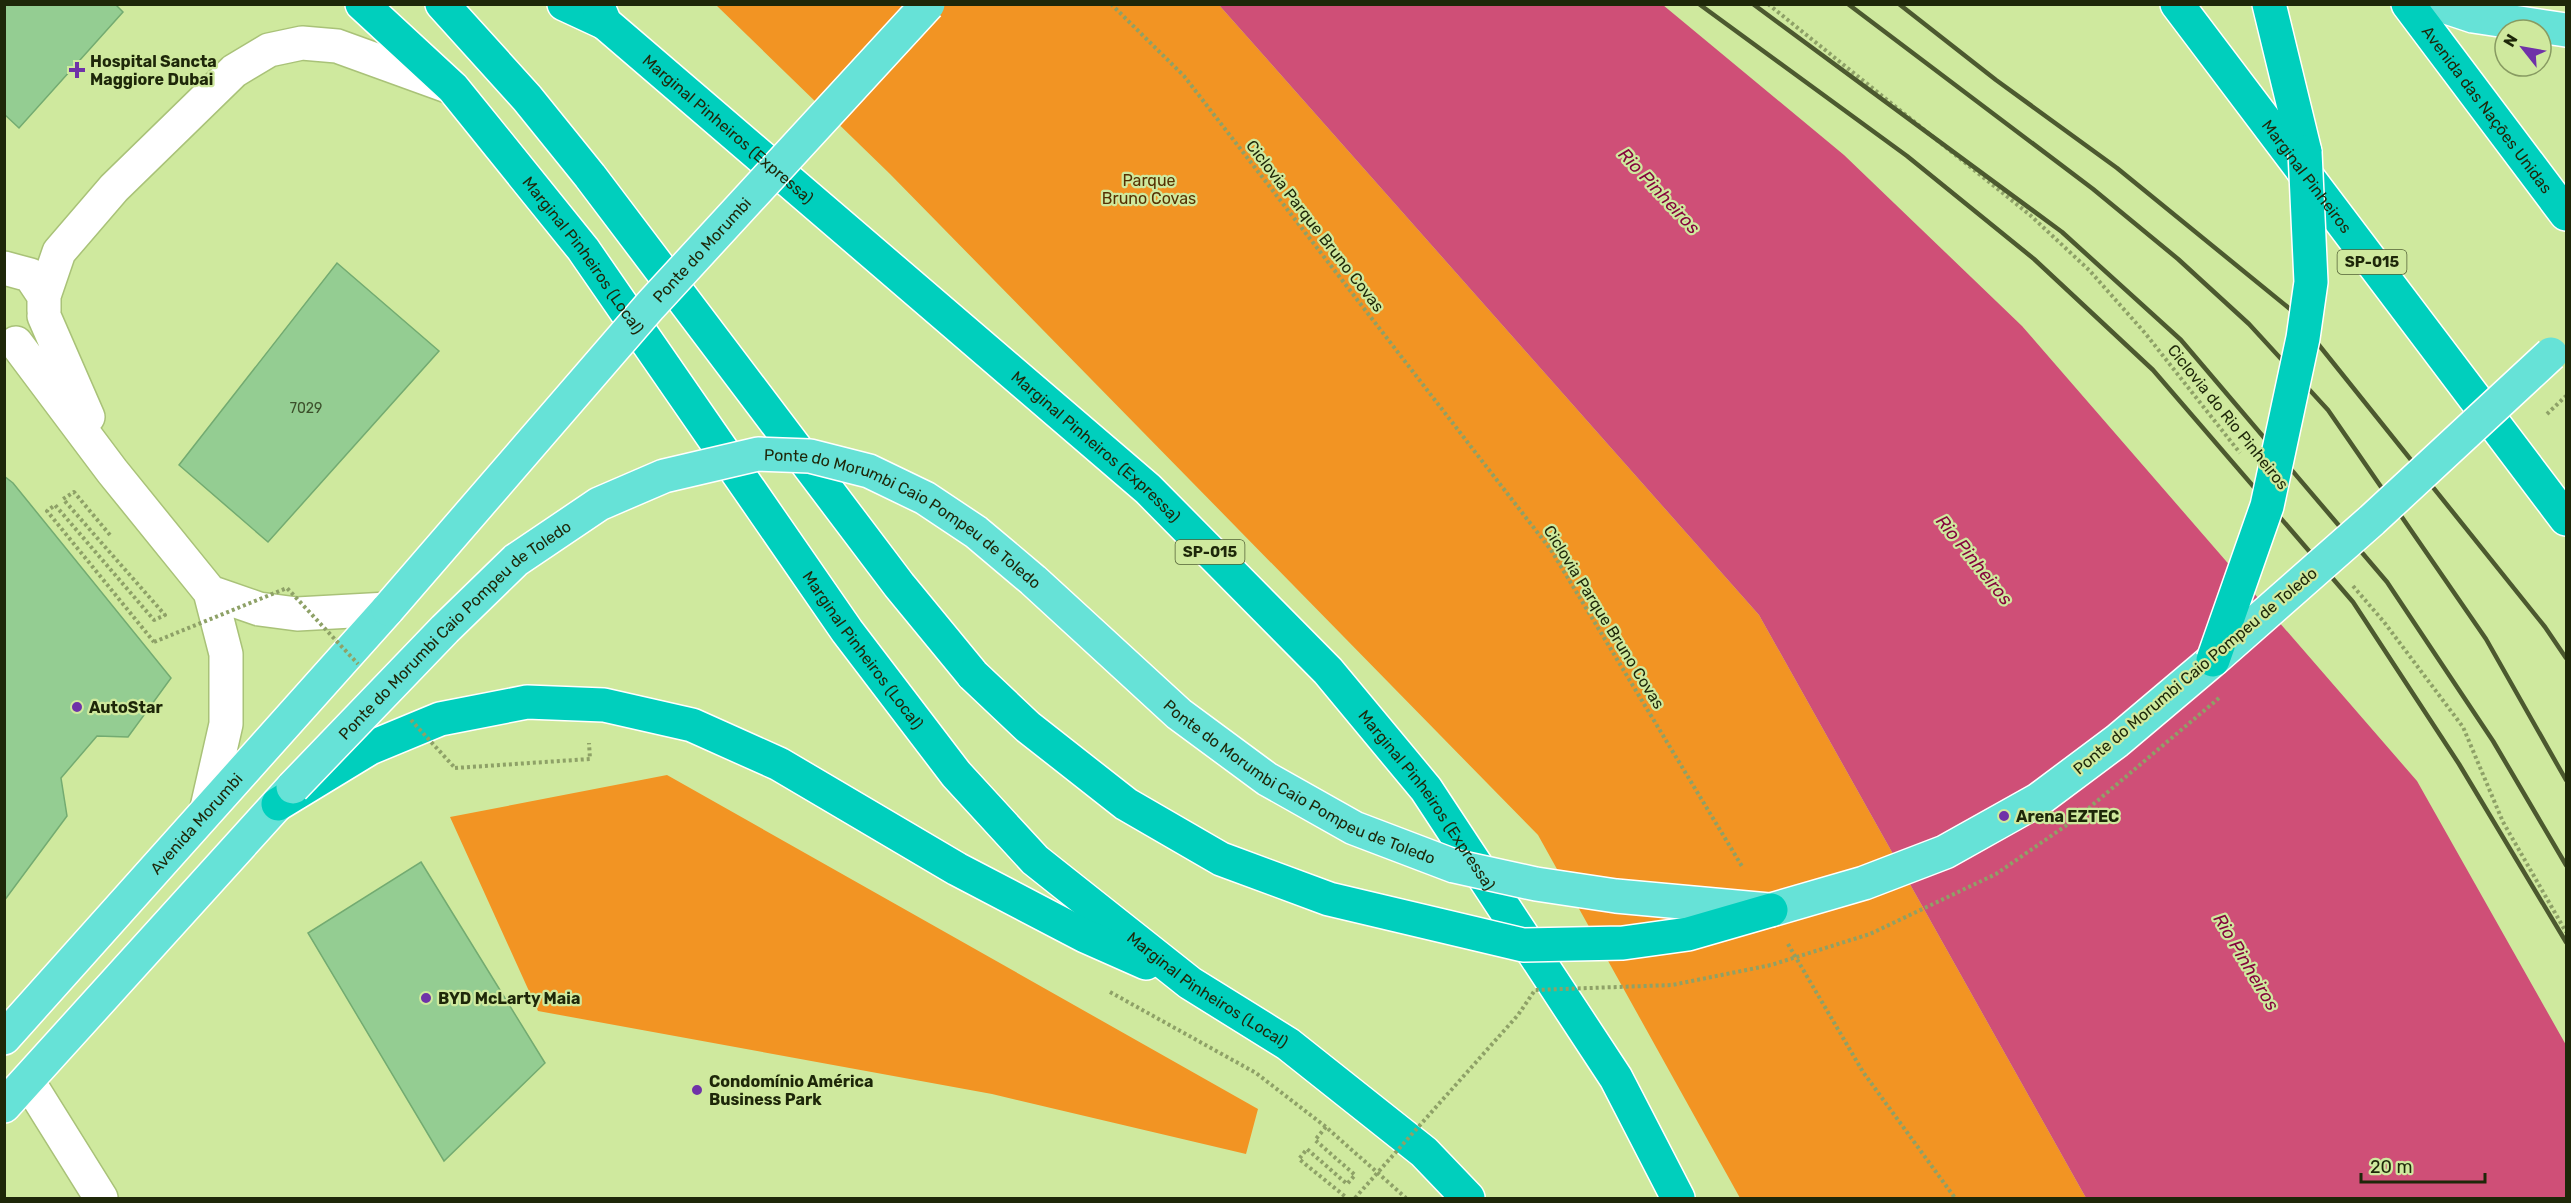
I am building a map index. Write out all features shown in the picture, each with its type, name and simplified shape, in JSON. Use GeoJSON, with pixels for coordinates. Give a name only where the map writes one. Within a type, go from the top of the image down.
{"type":"FeatureCollection","features":[{"type":"Feature","properties":{"kind":"highway","name":"Marginal Pinheiros (Local)"},"geometry":{"type":"LineString","coordinates":[[362,4],[453,88],[584,249],[847,631],[956,774],[1035,860],[1191,983],[1288,1044],[1424,1152],[1468,1198]]}},
{"type":"Feature","properties":{"kind":"highway"},"geometry":{"type":"LineString","coordinates":[[442,4],[527,98],[590,176],[899,585],[973,675],[1028,727],[1126,804],[1221,859],[1329,899],[1522,945],[1623,943],[1778,924]]}},
{"type":"Feature","properties":{"kind":"highway","name":"Marginal Pinheiros (Expressa)"},"geometry":{"type":"LineString","coordinates":[[564,4],[601,14],[1148,489],[1328,671],[1426,789],[1616,1078],[1678,1198]]}},
{"type":"Feature","properties":{"kind":"highway","name":"Marginal Pinheiros"},"geometry":{"type":"LineString","coordinates":[[2177,4],[2566,519]]}},
{"type":"Feature","properties":{"kind":"highway"},"geometry":{"type":"LineString","coordinates":[[2213,660],[2267,506],[2303,338],[2310,282],[2305,152],[2270,4]]}},
{"type":"Feature","properties":{"kind":"highway","name":"Avenida das Nações Unidas"},"geometry":{"type":"LineString","coordinates":[[2408,4],[2566,214]]}},
{"type":"Feature","properties":{"kind":"highway"},"geometry":{"type":"LineString","coordinates":[[286,795],[370,748],[440,719],[527,702],[604,705],[692,725],[779,764],[957,869],[1085,936],[1191,983]]}},
{"type":"Feature","properties":{"kind":"main road","name":"Ponte do Morumbi"},"geometry":{"type":"LineString","coordinates":[[388,609],[650,306],[928,4]]}},
{"type":"Feature","properties":{"kind":"main road"},"geometry":{"type":"LineString","coordinates":[[2437,4],[2473,16],[2566,30]]}},
{"type":"Feature","properties":{"kind":"main road","name":"Ponte do Morumbi Caio Pompeu de Toledo"},"geometry":{"type":"LineString","coordinates":[[286,795],[445,629],[516,560],[599,504],[664,476],[758,454],[810,456],[869,471],[925,498],[976,532],[1034,580],[1179,714],[1267,779],[1354,828],[1454,866],[1536,884],[1778,924],[1864,883],[1945,852],[2047,793],[2117,741],[2213,660],[2372,520],[2566,341]]}},
{"type":"Feature","properties":{"kind":"main road","name":"Avenida Morumbi"},"geometry":{"type":"LineString","coordinates":[[4,1038],[388,609]]}},
{"type":"Feature","properties":{"kind":"main road"},"geometry":{"type":"LineString","coordinates":[[4,1106],[286,795]]}},
{"type":"Feature","properties":{"kind":"street"},"geometry":{"type":"LineString","coordinates":[[206,812],[226,724],[226,654],[210,592],[8,343],[33,333],[44,306],[59,252],[114,188],[234,71],[269,50],[302,43],[337,46],[453,88]]}},
{"type":"Feature","properties":{"kind":"street"},"geometry":{"type":"LineString","coordinates":[[5,268],[30,275],[112,471]]}},
{"type":"Feature","properties":{"kind":"street"},"geometry":{"type":"LineString","coordinates":[[210,592],[259,609],[297,614],[388,609]]}},
{"type":"Feature","properties":{"kind":"street"},"geometry":{"type":"LineString","coordinates":[[28,1081],[100,1198]]}},
{"type":"Feature","properties":{"kind":"path","name":"Ciclovia Parque Bruno Covas"},"geometry":{"type":"LineString","coordinates":[[1111,4],[1184,76],[1551,550],[1748,876]]}},
{"type":"Feature","properties":{"kind":"path","name":"Ciclovia do Rio Pinheiros"},"geometry":{"type":"LineString","coordinates":[[1768,4],[2030,215],[2089,270],[2145,333],[2242,456]]}},
{"type":"Feature","properties":{"kind":"path"},"geometry":{"type":"LineString","coordinates":[[2542,419],[2566,396]]}},
{"type":"Feature","properties":{"kind":"path"},"geometry":{"type":"LineString","coordinates":[[63,499],[165,615],[154,620],[55,506],[47,512],[154,642],[287,588]]}},
{"type":"Feature","properties":{"kind":"path"},"geometry":{"type":"LineString","coordinates":[[2347,578],[2384,622],[2463,727],[2503,822],[2566,932]]}},
{"type":"Feature","properties":{"kind":"path"},"geometry":{"type":"LineString","coordinates":[[2345,589],[2354,582]]}},
{"type":"Feature","properties":{"kind":"path"},"geometry":{"type":"LineString","coordinates":[[1354,1198],[1518,1015],[1535,990],[1672,985],[1771,965],[1870,934],[1996,874],[2077,818],[2223,694]]}},
{"type":"Feature","properties":{"kind":"path"},"geometry":{"type":"LineString","coordinates":[[455,768],[590,759],[588,736]]}},
{"type":"Feature","properties":{"kind":"path"},"geometry":{"type":"LineString","coordinates":[[428,744],[438,740]]}},
{"type":"Feature","properties":{"kind":"path"},"geometry":{"type":"LineString","coordinates":[[1778,924],[1863,1072],[1955,1198]]}},
{"type":"Feature","properties":{"kind":"path"},"geometry":{"type":"LineString","coordinates":[[1099,986],[1256,1073],[1326,1127],[1406,1198]]}},
{"type":"Feature","properties":{"kind":"path"},"geometry":{"type":"LineString","coordinates":[[1326,1127],[1315,1140],[1355,1175],[1347,1184],[1307,1149],[1299,1159],[1347,1198]]}},
{"type":"Feature","properties":{"kind":"green space","name":"Parque Bruno Covas"},"geometry":{"type":"Polygon","coordinates":[[[716,5],[1219,5],[1759,615],[2086,1198],[1740,1198],[1538,835],[890,174],[716,5]]]}},
{"type":"Feature","properties":{"kind":"green space"},"geometry":{"type":"Polygon","coordinates":[[[667,775],[1258,1109],[1246,1154],[992,1094],[538,1011],[450,817],[667,775]]]}},
{"type":"Feature","properties":{"kind":"water","name":"Rio Pinheiros"},"geometry":{"type":"Polygon","coordinates":[[[1219,5],[1663,5],[1844,155],[2022,326],[2417,781],[2566,1045],[2566,1198],[2086,1198],[1759,615],[1219,5]]]}},
{"type":"Feature","properties":{"kind":"building"},"geometry":{"type":"Polygon","coordinates":[[[4,4],[115,4],[123,12],[19,128],[4,114],[4,4]]]}},
{"type":"Feature","properties":{"kind":"building"},"geometry":{"type":"Polygon","coordinates":[[[337,263],[439,351],[268,542],[179,465],[337,263]]]}},
{"type":"Feature","properties":{"kind":"building","name":"AutoStar"},"geometry":{"type":"Polygon","coordinates":[[[4,476],[13,483],[171,678],[128,737],[97,736],[61,778],[67,816],[4,901],[4,476]]]}},
{"type":"Feature","properties":{"kind":"building","name":"BYD McLarty Maia"},"geometry":{"type":"Polygon","coordinates":[[[421,862],[545,1063],[444,1161],[308,933],[421,862]]]}},
{"type":"Feature","properties":{"kind":"railway"},"geometry":{"type":"LineString","coordinates":[[1699,4],[1907,156],[2034,259],[2153,370],[2353,602],[2459,764],[2566,942]]}},
{"type":"Feature","properties":{"kind":"railway"},"geometry":{"type":"LineString","coordinates":[[1753,4],[2062,232],[2181,340],[2387,582],[2493,741],[2566,865]]}},
{"type":"Feature","properties":{"kind":"railway"},"geometry":{"type":"LineString","coordinates":[[1848,4],[2093,189],[2178,259],[2249,324],[2328,410],[2486,639],[2566,780]]}},
{"type":"Feature","properties":{"kind":"railway"},"geometry":{"type":"LineString","coordinates":[[1899,4],[1996,80],[2117,168],[2290,309],[2545,627],[2566,658]]}},
{"type":"Feature","properties":{"kind":"place","name":"Hospital Sancta Maggiore Dubai"},"geometry":{"type":"Point","coordinates":[77,70]}},
{"type":"Feature","properties":{"kind":"place","name":"AutoStar"},"geometry":{"type":"Point","coordinates":[77,707]}},
{"type":"Feature","properties":{"kind":"place","name":"Arena EZTEC"},"geometry":{"type":"Point","coordinates":[2004,816]}},
{"type":"Feature","properties":{"kind":"place","name":"BYD McLarty Maia"},"geometry":{"type":"Point","coordinates":[426,998]}},
{"type":"Feature","properties":{"kind":"place","name":"Condomínio América Business Park"},"geometry":{"type":"Point","coordinates":[697,1090]}}]}
